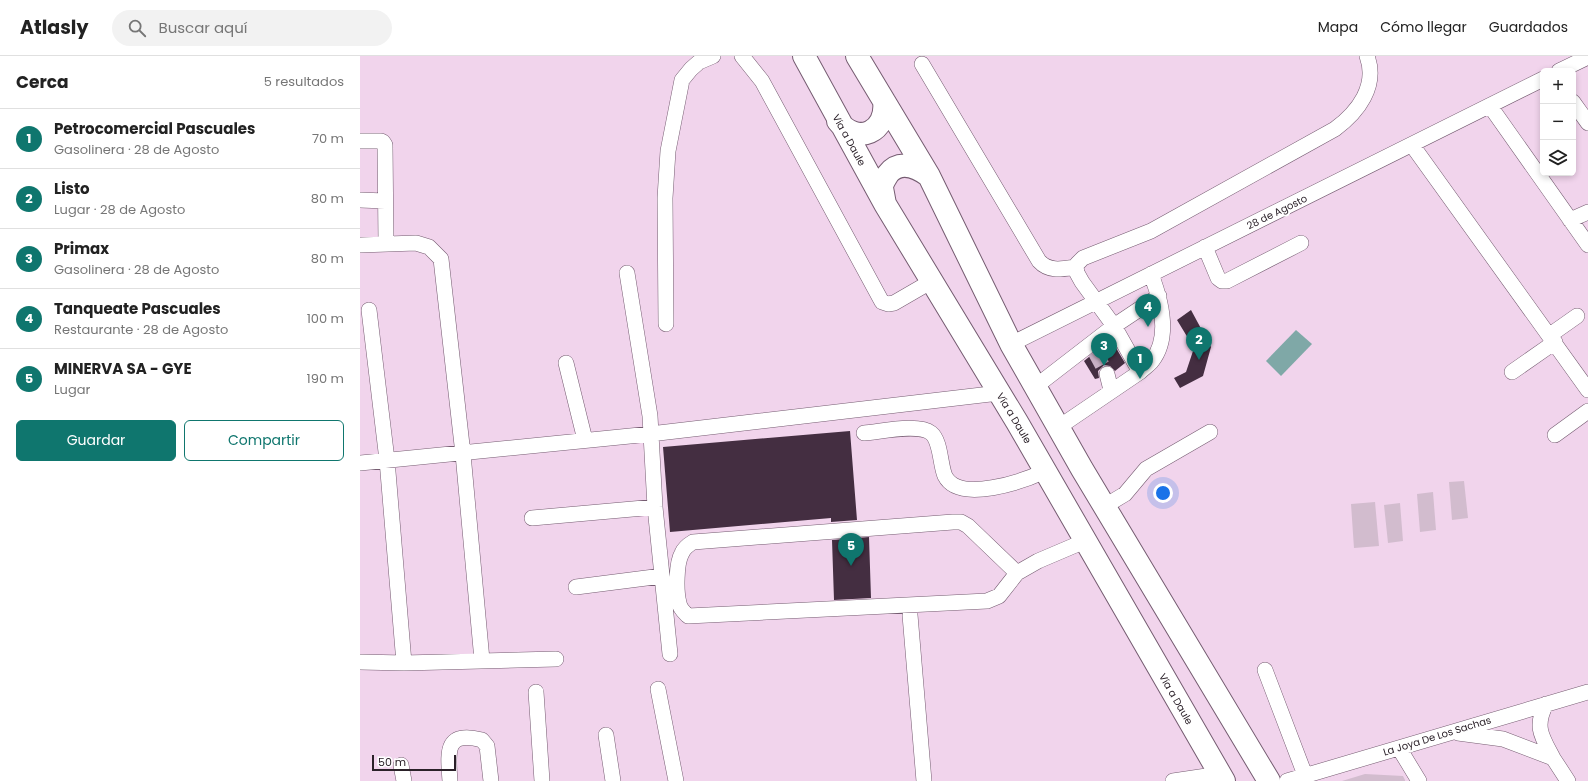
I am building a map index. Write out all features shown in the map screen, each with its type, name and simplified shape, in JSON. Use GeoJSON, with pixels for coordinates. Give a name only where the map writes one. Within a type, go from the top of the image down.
{"type":"FeatureCollection","features":[{"type":"Feature","properties":{"kind":"highway","name":"Vía a Daule"},"geometry":{"type":"LineString","coordinates":[[804,56],[885,204],[1045,471],[1222,778]]}},
{"type":"Feature","properties":{"kind":"highway"},"geometry":{"type":"LineString","coordinates":[[857,56],[929,176],[1011,344],[1035,387],[1082,469],[1269,781]]}},
{"type":"Feature","properties":{"kind":"highway"},"geometry":{"type":"LineString","coordinates":[[838,120],[843,127],[851,132],[860,134],[870,132],[878,127],[883,119],[885,110],[884,101]]}},
{"type":"Feature","properties":{"kind":"highway"},"geometry":{"type":"LineString","coordinates":[[885,204],[882,188],[884,180],[894,169],[905,165],[913,166],[929,176]]}},
{"type":"Feature","properties":{"kind":"street"},"geometry":{"type":"LineString","coordinates":[[666,324],[665,198],[668,151],[682,80],[690,69],[699,62],[713,56]]}},
{"type":"Feature","properties":{"kind":"street"},"geometry":{"type":"LineString","coordinates":[[742,56],[762,81],[882,302],[888,304],[894,303],[932,281]]}},
{"type":"Feature","properties":{"kind":"street"},"geometry":{"type":"LineString","coordinates":[[1140,372],[1114,326],[1082,282],[1076,267],[1079,260],[1151,231],[1335,129],[1349,119],[1356,111],[1368,87],[1371,74],[1367,56]]}},
{"type":"Feature","properties":{"kind":"street"},"geometry":{"type":"LineString","coordinates":[[1565,68],[1588,57]]}},
{"type":"Feature","properties":{"kind":"street"},"geometry":{"type":"LineString","coordinates":[[922,64],[1039,261],[1048,268],[1054,269],[1076,267]]}},
{"type":"Feature","properties":{"kind":"street","name":"28 de Agosto"},"geometry":{"type":"LineString","coordinates":[[1011,344],[1540,81]]}},
{"type":"Feature","properties":{"kind":"street"},"geometry":{"type":"LineString","coordinates":[[1574,104],[1588,123]]}},
{"type":"Feature","properties":{"kind":"street"},"geometry":{"type":"LineString","coordinates":[[1490,106],[1588,245]]}},
{"type":"Feature","properties":{"kind":"street"},"geometry":{"type":"LineString","coordinates":[[360,141],[381,141],[385,145],[386,243]]}},
{"type":"Feature","properties":{"kind":"street"},"geometry":{"type":"LineString","coordinates":[[1412,145],[1588,390]]}},
{"type":"Feature","properties":{"kind":"street"},"geometry":{"type":"LineString","coordinates":[[360,200],[385,201]]}},
{"type":"Feature","properties":{"kind":"street"},"geometry":{"type":"LineString","coordinates":[[1570,220],[1588,212]]}},
{"type":"Feature","properties":{"kind":"street"},"geometry":{"type":"LineString","coordinates":[[360,245],[386,243],[423,244],[434,250],[441,259],[463,454],[482,660]]}},
{"type":"Feature","properties":{"kind":"street"},"geometry":{"type":"LineString","coordinates":[[1206,247],[1218,278],[1222,281],[1228,281],[1301,243]]}},
{"type":"Feature","properties":{"kind":"street"},"geometry":{"type":"LineString","coordinates":[[627,273],[650,416],[655,508],[670,654]]}},
{"type":"Feature","properties":{"kind":"street"},"geometry":{"type":"LineString","coordinates":[[1059,427],[1111,390],[1140,372],[1152,361],[1160,345],[1163,325],[1159,296],[1151,274]]}},
{"type":"Feature","properties":{"kind":"street"},"geometry":{"type":"LineString","coordinates":[[1035,387],[1092,348],[1114,326],[1159,296]]}},
{"type":"Feature","properties":{"kind":"street"},"geometry":{"type":"LineString","coordinates":[[369,310],[387,460],[404,663]]}},
{"type":"Feature","properties":{"kind":"street"},"geometry":{"type":"LineString","coordinates":[[1512,372],[1577,316]]}},
{"type":"Feature","properties":{"kind":"street"},"geometry":{"type":"LineString","coordinates":[[566,363],[585,440]]}},
{"type":"Feature","properties":{"kind":"street"},"geometry":{"type":"LineString","coordinates":[[1107,374],[1111,390]]}},
{"type":"Feature","properties":{"kind":"street"},"geometry":{"type":"LineString","coordinates":[[360,463],[463,454],[650,434],[998,393]]}},
{"type":"Feature","properties":{"kind":"street"},"geometry":{"type":"LineString","coordinates":[[1555,435],[1588,411]]}},
{"type":"Feature","properties":{"kind":"street"},"geometry":{"type":"LineString","coordinates":[[864,433],[915,428],[931,433],[936,440],[945,475],[950,484],[957,487],[975,489],[993,488],[1030,479],[1045,471]]}},
{"type":"Feature","properties":{"kind":"street"},"geometry":{"type":"LineString","coordinates":[[1105,506],[1125,494],[1146,468],[1210,432]]}},
{"type":"Feature","properties":{"kind":"street"},"geometry":{"type":"LineString","coordinates":[[532,518],[655,508]]}},
{"type":"Feature","properties":{"kind":"street"},"geometry":{"type":"LineString","coordinates":[[1017,574],[968,526],[961,522],[693,542],[686,546],[677,569],[679,603],[682,610],[688,616],[987,601],[999,596],[1017,574],[1038,561],[1085,541]]}},
{"type":"Feature","properties":{"kind":"street"},"geometry":{"type":"LineString","coordinates":[[576,587],[662,576]]}},
{"type":"Feature","properties":{"kind":"street"},"geometry":{"type":"LineString","coordinates":[[910,615],[924,781]]}},
{"type":"Feature","properties":{"kind":"street"},"geometry":{"type":"LineString","coordinates":[[360,662],[404,663],[556,659]]}},
{"type":"Feature","properties":{"kind":"street"},"geometry":{"type":"LineString","coordinates":[[1265,670],[1305,775]]}},
{"type":"Feature","properties":{"kind":"street"},"geometry":{"type":"LineString","coordinates":[[658,689],[676,781]]}},
{"type":"Feature","properties":{"kind":"street"},"geometry":{"type":"LineString","coordinates":[[536,692],[542,781]]}},
{"type":"Feature","properties":{"kind":"street","name":"La Joya De Los Sachas"},"geometry":{"type":"LineString","coordinates":[[1287,781],[1588,692]]}},
{"type":"Feature","properties":{"kind":"street"},"geometry":{"type":"LineString","coordinates":[[1546,704],[1539,721],[1541,736],[1568,781]]}},
{"type":"Feature","properties":{"kind":"street"},"geometry":{"type":"LineString","coordinates":[[1452,732],[1503,739],[1553,758]]}},
{"type":"Feature","properties":{"kind":"street"},"geometry":{"type":"LineString","coordinates":[[606,735],[613,781]]}},
{"type":"Feature","properties":{"kind":"street"},"geometry":{"type":"LineString","coordinates":[[450,781],[448,754],[450,747],[454,742],[461,738],[476,738],[482,740],[486,746],[491,781]]}},
{"type":"Feature","properties":{"kind":"street"},"geometry":{"type":"LineString","coordinates":[[1399,748],[1419,781]]}},
{"type":"Feature","properties":{"kind":"street"},"geometry":{"type":"LineString","coordinates":[[401,765],[404,781]]}},
{"type":"Feature","properties":{"kind":"street"},"geometry":{"type":"LineString","coordinates":[[1173,781],[1222,778]]}},
{"type":"Feature","properties":{"kind":"shaded area"},"geometry":{"type":"Polygon","coordinates":[[[1296,330],[1312,344],[1281,376],[1266,361],[1296,330]]]}},
{"type":"Feature","properties":{"kind":"shaded area"},"geometry":{"type":"Polygon","coordinates":[[[1464,481],[1468,518],[1452,520],[1449,482],[1464,481]]]}},
{"type":"Feature","properties":{"kind":"shaded area"},"geometry":{"type":"Polygon","coordinates":[[[1433,492],[1436,530],[1420,532],[1417,494],[1433,492]]]}},
{"type":"Feature","properties":{"kind":"shaded area"},"geometry":{"type":"Polygon","coordinates":[[[1375,502],[1379,546],[1354,548],[1351,504],[1375,502]]]}},
{"type":"Feature","properties":{"kind":"shaded area"},"geometry":{"type":"Polygon","coordinates":[[[1400,503],[1403,541],[1388,543],[1384,505],[1400,503]]]}},
{"type":"Feature","properties":{"kind":"shaded area"},"geometry":{"type":"Polygon","coordinates":[[[1365,774],[1403,776],[1405,781],[1342,781],[1365,774]]]}},
{"type":"Feature","properties":{"kind":"building"},"geometry":{"type":"Polygon","coordinates":[[[1191,310],[1211,347],[1203,376],[1180,388],[1174,378],[1186,372],[1194,348],[1177,320],[1191,310]]]}},
{"type":"Feature","properties":{"kind":"building"},"geometry":{"type":"Polygon","coordinates":[[[1113,343],[1125,363],[1115,371],[1110,366],[1104,365],[1098,371],[1099,378],[1095,379],[1084,361],[1100,348],[1113,343]]]}},
{"type":"Feature","properties":{"kind":"building"},"geometry":{"type":"Polygon","coordinates":[[[850,431],[857,520],[831,522],[831,518],[670,532],[663,447],[850,431]]]}},
{"type":"Feature","properties":{"kind":"building"},"geometry":{"type":"Polygon","coordinates":[[[869,537],[871,598],[834,600],[832,540],[869,537]]]}},
{"type":"Feature","properties":{"kind":"tunnel"},"geometry":{"type":"LineString","coordinates":[[1095,352],[1107,374]]}},
{"type":"Feature","properties":{"kind":"place","name":"Tanqueate Pascuales"},"geometry":{"type":"Point","coordinates":[1148,327]}},
{"type":"Feature","properties":{"kind":"place","name":"Listo"},"geometry":{"type":"Point","coordinates":[1199,360]}},
{"type":"Feature","properties":{"kind":"place","name":"Primax"},"geometry":{"type":"Point","coordinates":[1104,366]}},
{"type":"Feature","properties":{"kind":"place","name":"Petrocomercial Pascuales"},"geometry":{"type":"Point","coordinates":[1140,379]}},
{"type":"Feature","properties":{"kind":"place","name":"MINERVA SA - GYE"},"geometry":{"type":"Point","coordinates":[851,566]}}]}
